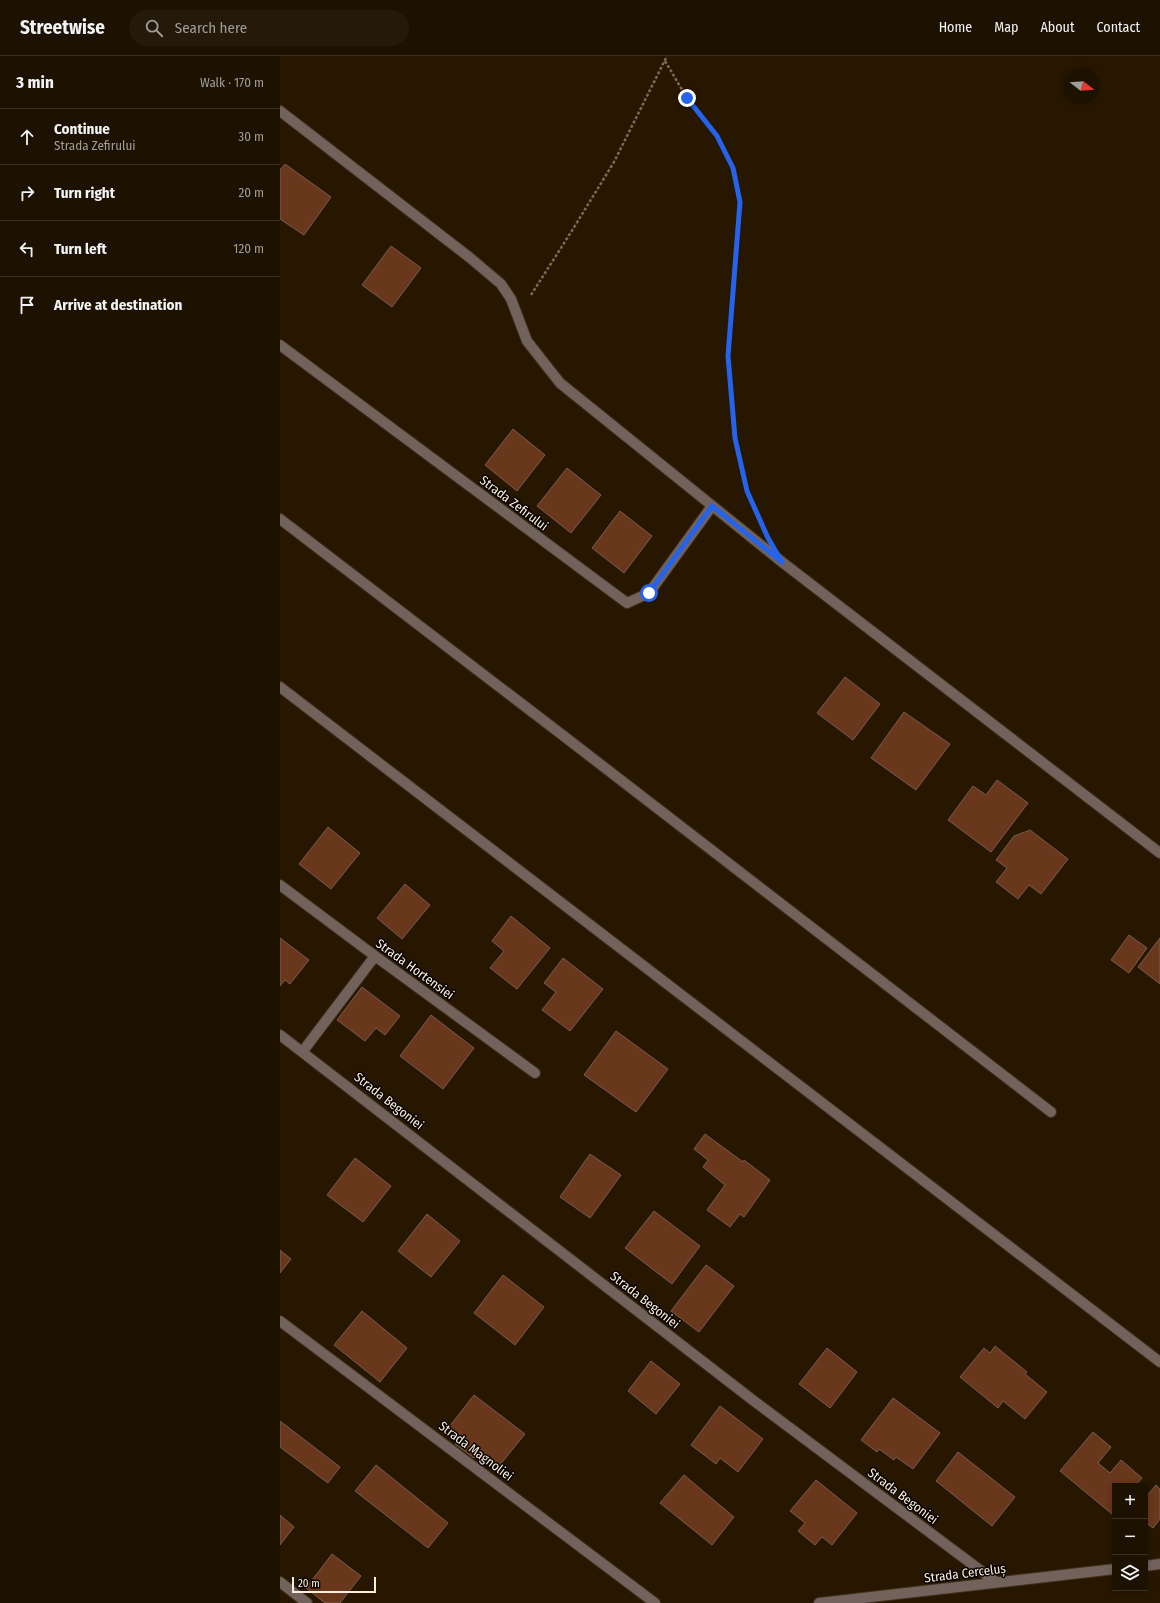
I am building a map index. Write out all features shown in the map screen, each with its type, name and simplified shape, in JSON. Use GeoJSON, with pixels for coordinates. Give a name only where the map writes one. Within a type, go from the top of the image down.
{"type":"FeatureCollection","features":[{"type":"Feature","properties":{"kind":"street"},"geometry":{"type":"LineString","coordinates":[[280,111],[469,257],[501,284],[511,299],[527,341],[560,382],[788,567],[1160,853]]}},
{"type":"Feature","properties":{"kind":"street","name":"Strada Zefirului"},"geometry":{"type":"LineString","coordinates":[[280,345],[627,603],[649,593],[712,506]]}},
{"type":"Feature","properties":{"kind":"street"},"geometry":{"type":"LineString","coordinates":[[280,519],[559,732],[1051,1112]]}},
{"type":"Feature","properties":{"kind":"street"},"geometry":{"type":"LineString","coordinates":[[280,687],[1160,1362]]}},
{"type":"Feature","properties":{"kind":"street","name":"Strada Hortensiei"},"geometry":{"type":"LineString","coordinates":[[280,885],[535,1073]]}},
{"type":"Feature","properties":{"kind":"street"},"geometry":{"type":"LineString","coordinates":[[303,1051],[375,956]]}},
{"type":"Feature","properties":{"kind":"street","name":"Strada Begoniei"},"geometry":{"type":"LineString","coordinates":[[280,1035],[303,1051],[754,1401],[996,1582]]}},
{"type":"Feature","properties":{"kind":"street","name":"Strada Magnoliei"},"geometry":{"type":"LineString","coordinates":[[280,1321],[655,1603]]}},
{"type":"Feature","properties":{"kind":"street"},"geometry":{"type":"LineString","coordinates":[[1148,1566],[1160,1564]]}},
{"type":"Feature","properties":{"kind":"street","name":"Strada Cerceluș"},"geometry":{"type":"LineString","coordinates":[[819,1603],[1112,1569]]}},
{"type":"Feature","properties":{"kind":"street"},"geometry":{"type":"LineString","coordinates":[[280,1582],[307,1603]]}},
{"type":"Feature","properties":{"kind":"path"},"geometry":{"type":"LineString","coordinates":[[518,316],[614,162],[667,56]]}},
{"type":"Feature","properties":{"kind":"path"},"geometry":{"type":"LineString","coordinates":[[665,61],[687,98],[717,136],[735,175],[740,202],[728,356],[735,438],[747,491],[759,518]]}},
{"type":"Feature","properties":{"kind":"building"},"geometry":{"type":"Polygon","coordinates":[[[285,164],[331,197],[304,235],[280,219],[280,170],[285,164]]]}},
{"type":"Feature","properties":{"kind":"building"},"geometry":{"type":"Polygon","coordinates":[[[391,246],[421,268],[392,307],[362,285],[391,246]]]}},
{"type":"Feature","properties":{"kind":"building"},"geometry":{"type":"Polygon","coordinates":[[[513,429],[545,455],[517,491],[485,465],[513,429]]]}},
{"type":"Feature","properties":{"kind":"building"},"geometry":{"type":"Polygon","coordinates":[[[567,468],[601,495],[571,533],[537,506],[567,468]]]}},
{"type":"Feature","properties":{"kind":"building"},"geometry":{"type":"Polygon","coordinates":[[[620,511],[652,536],[624,573],[592,548],[620,511]]]}},
{"type":"Feature","properties":{"kind":"building"},"geometry":{"type":"Polygon","coordinates":[[[845,677],[880,704],[853,740],[817,713],[845,677]]]}},
{"type":"Feature","properties":{"kind":"building"},"geometry":{"type":"Polygon","coordinates":[[[904,712],[950,744],[916,790],[871,758],[904,712]]]}},
{"type":"Feature","properties":{"kind":"building"},"geometry":{"type":"Polygon","coordinates":[[[997,780],[1028,803],[991,852],[948,820],[973,786],[986,795],[997,780]]]}},
{"type":"Feature","properties":{"kind":"building"},"geometry":{"type":"Polygon","coordinates":[[[328,827],[360,853],[331,889],[299,864],[328,827]]]}},
{"type":"Feature","properties":{"kind":"building"},"geometry":{"type":"Polygon","coordinates":[[[1030,830],[1068,859],[1041,894],[1029,885],[1018,899],[996,882],[1007,868],[996,860],[1014,836],[1030,830]]]}},
{"type":"Feature","properties":{"kind":"building"},"geometry":{"type":"Polygon","coordinates":[[[405,884],[430,905],[402,939],[377,918],[405,884]]]}},
{"type":"Feature","properties":{"kind":"building"},"geometry":{"type":"Polygon","coordinates":[[[511,916],[550,948],[517,989],[490,968],[504,951],[492,941],[511,916]]]}},
{"type":"Feature","properties":{"kind":"building"},"geometry":{"type":"Polygon","coordinates":[[[1129,935],[1147,948],[1129,973],[1111,960],[1129,935]]]}},
{"type":"Feature","properties":{"kind":"building"},"geometry":{"type":"Polygon","coordinates":[[[280,938],[309,960],[290,984],[285,980],[280,986],[280,938]]]}},
{"type":"Feature","properties":{"kind":"building"},"geometry":{"type":"Polygon","coordinates":[[[1160,938],[1160,984],[1138,967],[1160,938]]]}},
{"type":"Feature","properties":{"kind":"building"},"geometry":{"type":"Polygon","coordinates":[[[563,958],[603,989],[570,1031],[542,1010],[556,992],[544,983],[563,958]]]}},
{"type":"Feature","properties":{"kind":"building"},"geometry":{"type":"Polygon","coordinates":[[[362,987],[400,1016],[385,1035],[376,1028],[365,1041],[337,1020],[362,987]]]}},
{"type":"Feature","properties":{"kind":"building"},"geometry":{"type":"Polygon","coordinates":[[[431,1015],[474,1048],[443,1089],[400,1056],[431,1015]]]}},
{"type":"Feature","properties":{"kind":"building"},"geometry":{"type":"Polygon","coordinates":[[[616,1031],[668,1069],[636,1112],[584,1075],[616,1031]]]}},
{"type":"Feature","properties":{"kind":"building"},"geometry":{"type":"Polygon","coordinates":[[[705,1134],[743,1162],[744,1160],[770,1180],[744,1217],[740,1214],[730,1227],[707,1210],[725,1185],[703,1167],[708,1160],[694,1149],[705,1134]]]}},
{"type":"Feature","properties":{"kind":"building"},"geometry":{"type":"Polygon","coordinates":[[[590,1154],[621,1175],[590,1218],[560,1197],[590,1154]]]}},
{"type":"Feature","properties":{"kind":"building"},"geometry":{"type":"Polygon","coordinates":[[[355,1158],[391,1186],[363,1222],[327,1195],[355,1158]]]}},
{"type":"Feature","properties":{"kind":"building"},"geometry":{"type":"Polygon","coordinates":[[[654,1211],[700,1246],[672,1284],[625,1248],[654,1211]]]}},
{"type":"Feature","properties":{"kind":"building"},"geometry":{"type":"Polygon","coordinates":[[[427,1214],[460,1241],[431,1277],[398,1251],[427,1214]]]}},
{"type":"Feature","properties":{"kind":"building"},"geometry":{"type":"Polygon","coordinates":[[[280,1250],[291,1259],[280,1273],[280,1250]]]}},
{"type":"Feature","properties":{"kind":"building"},"geometry":{"type":"Polygon","coordinates":[[[706,1265],[734,1286],[699,1332],[671,1311],[706,1265]]]}},
{"type":"Feature","properties":{"kind":"building"},"geometry":{"type":"Polygon","coordinates":[[[503,1275],[544,1307],[515,1345],[474,1313],[503,1275]]]}},
{"type":"Feature","properties":{"kind":"building"},"geometry":{"type":"Polygon","coordinates":[[[362,1311],[407,1348],[380,1382],[334,1345],[362,1311]]]}},
{"type":"Feature","properties":{"kind":"building"},"geometry":{"type":"Polygon","coordinates":[[[995,1346],[1027,1372],[1025,1374],[1047,1392],[1025,1419],[1003,1401],[998,1408],[960,1377],[984,1348],[990,1353],[995,1346]]]}},
{"type":"Feature","properties":{"kind":"building"},"geometry":{"type":"Polygon","coordinates":[[[827,1348],[857,1372],[830,1408],[799,1384],[827,1348]]]}},
{"type":"Feature","properties":{"kind":"building"},"geometry":{"type":"Polygon","coordinates":[[[651,1361],[680,1384],[656,1414],[628,1391],[651,1361]]]}},
{"type":"Feature","properties":{"kind":"building"},"geometry":{"type":"Polygon","coordinates":[[[474,1395],[525,1434],[499,1466],[480,1451],[474,1458],[455,1444],[461,1436],[449,1427],[474,1395]]]}},
{"type":"Feature","properties":{"kind":"building"},"geometry":{"type":"Polygon","coordinates":[[[893,1398],[940,1433],[913,1469],[896,1457],[894,1460],[879,1449],[877,1452],[861,1440],[893,1398]]]}},
{"type":"Feature","properties":{"kind":"building"},"geometry":{"type":"Polygon","coordinates":[[[720,1406],[763,1439],[738,1472],[720,1458],[716,1464],[691,1445],[720,1406]]]}},
{"type":"Feature","properties":{"kind":"building"},"geometry":{"type":"Polygon","coordinates":[[[280,1421],[340,1467],[328,1483],[280,1447],[280,1421]]]}},
{"type":"Feature","properties":{"kind":"building"},"geometry":{"type":"Polygon","coordinates":[[[1093,1432],[1111,1447],[1098,1463],[1110,1473],[1121,1460],[1142,1478],[1138,1483],[1112,1483],[1112,1514],[1060,1471],[1093,1432]]]}},
{"type":"Feature","properties":{"kind":"building"},"geometry":{"type":"Polygon","coordinates":[[[958,1452],[1015,1497],[992,1526],[936,1481],[958,1452]]]}},
{"type":"Feature","properties":{"kind":"building"},"geometry":{"type":"Polygon","coordinates":[[[376,1465],[448,1523],[428,1548],[355,1491],[376,1465]]]}},
{"type":"Feature","properties":{"kind":"building"},"geometry":{"type":"Polygon","coordinates":[[[684,1475],[734,1517],[712,1545],[660,1503],[684,1475]]]}},
{"type":"Feature","properties":{"kind":"building"},"geometry":{"type":"Polygon","coordinates":[[[816,1480],[857,1513],[832,1545],[822,1537],[815,1545],[798,1531],[805,1523],[790,1511],[816,1480]]]}},
{"type":"Feature","properties":{"kind":"building"},"geometry":{"type":"Polygon","coordinates":[[[1156,1485],[1160,1489],[1160,1519],[1153,1528],[1148,1524],[1148,1494],[1156,1485]]]}},
{"type":"Feature","properties":{"kind":"building"},"geometry":{"type":"Polygon","coordinates":[[[280,1515],[294,1527],[280,1545],[280,1515]]]}},
{"type":"Feature","properties":{"kind":"building"},"geometry":{"type":"Polygon","coordinates":[[[332,1554],[361,1576],[340,1603],[325,1603],[306,1588],[332,1554]]]}},
{"type":"Feature","properties":{"kind":"route"},"geometry":{"type":"LineString","coordinates":[[649,593],[712,506],[782,562],[768,538],[747,491],[735,438],[728,356],[733,272],[740,202],[733,168],[717,136],[687,98]]}}]}
